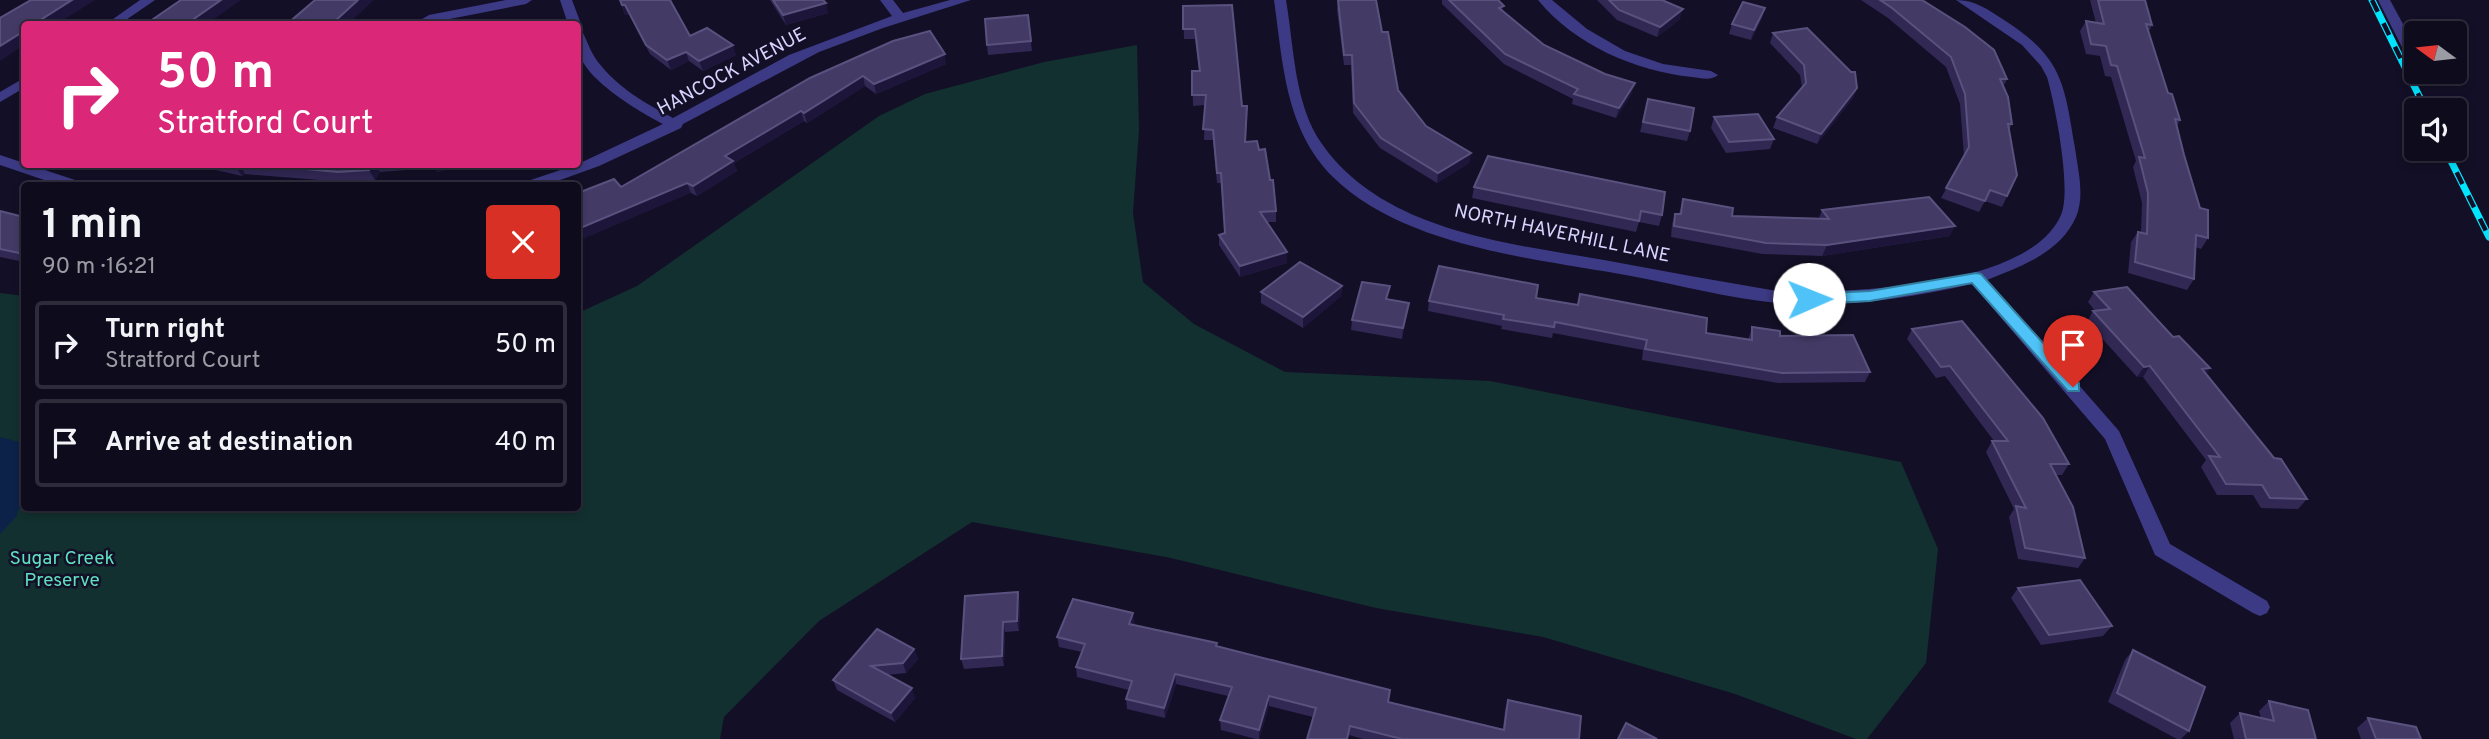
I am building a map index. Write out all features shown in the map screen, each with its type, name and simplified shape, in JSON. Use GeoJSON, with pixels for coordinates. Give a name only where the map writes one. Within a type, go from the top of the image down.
{"type":"FeatureCollection","features":[{"type":"Feature","properties":{"kind":"street"},"geometry":{"type":"LineString","coordinates":[[116,21],[149,0]]}},
{"type":"Feature","properties":{"kind":"street"},"geometry":{"type":"LineString","coordinates":[[429,19],[526,0]]}},
{"type":"Feature","properties":{"kind":"street"},"geometry":{"type":"LineString","coordinates":[[566,0],[573,21]]}},
{"type":"Feature","properties":{"kind":"street"},"geometry":{"type":"LineString","coordinates":[[886,0],[900,17]]}},
{"type":"Feature","properties":{"kind":"street","name":"HANCOCK AVENUE"},"geometry":{"type":"LineString","coordinates":[[581,168],[676,125],[791,59],[842,37],[900,17],[965,0]]}},
{"type":"Feature","properties":{"kind":"street","name":"NORTH HAVERHILL LANE"},"geometry":{"type":"LineString","coordinates":[[1280,0],[1304,125],[1315,145],[1350,182],[1377,201],[1441,230],[1535,253],[1777,297],[1870,296],[1976,278],[2007,269],[2052,240],[2068,218],[2073,187],[2053,75],[2039,54],[2014,33],[1962,0]]}},
{"type":"Feature","properties":{"kind":"street"},"geometry":{"type":"LineString","coordinates":[[1544,0],[1578,32],[1628,60],[1671,72],[1711,75]]}},
{"type":"Feature","properties":{"kind":"street"},"geometry":{"type":"LineString","coordinates":[[2384,0],[2404,38]]}},
{"type":"Feature","properties":{"kind":"street"},"geometry":{"type":"LineString","coordinates":[[581,42],[593,65],[609,82],[676,125]]}},
{"type":"Feature","properties":{"kind":"street"},"geometry":{"type":"LineString","coordinates":[[0,98],[21,84]]}},
{"type":"Feature","properties":{"kind":"street"},"geometry":{"type":"LineString","coordinates":[[0,160],[21,167]]}},
{"type":"Feature","properties":{"kind":"street"},"geometry":{"type":"LineString","coordinates":[[24,168],[67,182]]}},
{"type":"Feature","properties":{"kind":"street","name":"HANCOCK AVENUE"},"geometry":{"type":"LineString","coordinates":[[533,182],[580,168]]}},
{"type":"Feature","properties":{"kind":"street"},"geometry":{"type":"LineString","coordinates":[[1976,278],[2090,405],[2113,436],[2162,549],[2260,607]]}},
{"type":"Feature","properties":{"kind":"green space","name":"Sugar Creek Preserve"},"geometry":{"type":"Polygon","coordinates":[[[1137,45],[1139,130],[1133,213],[1143,282],[1194,324],[1285,372],[1490,381],[1901,462],[1938,549],[1926,663],[1867,739],[1856,739],[1735,694],[1543,637],[1376,608],[1171,558],[972,522],[819,621],[724,717],[720,739],[0,739],[0,293],[21,296],[21,511],[581,511],[581,312],[637,286],[879,116],[925,94],[1044,62],[1137,45]]]}},
{"type":"Feature","properties":{"kind":"water"},"geometry":{"type":"Polygon","coordinates":[[[0,437],[19,442],[21,445],[21,504],[16,517],[0,534],[0,437]]]}},
{"type":"Feature","properties":{"kind":"building"},"geometry":{"type":"Polygon","coordinates":[[[31,0],[72,0],[39,21],[21,21],[21,33],[0,46],[0,18],[31,0]]]}},
{"type":"Feature","properties":{"kind":"building"},"geometry":{"type":"Polygon","coordinates":[[[181,0],[221,0],[191,21],[150,21],[181,0]]]}},
{"type":"Feature","properties":{"kind":"building"},"geometry":{"type":"Polygon","coordinates":[[[315,0],[358,0],[335,21],[290,21],[315,0]]]}},
{"type":"Feature","properties":{"kind":"building"},"geometry":{"type":"Polygon","coordinates":[[[620,0],[670,0],[690,36],[707,28],[733,45],[699,61],[686,52],[667,60],[646,45],[620,0]]]}},
{"type":"Feature","properties":{"kind":"building"},"geometry":{"type":"Polygon","coordinates":[[[773,0],[823,0],[826,3],[783,15],[773,0]]]}},
{"type":"Feature","properties":{"kind":"building"},"geometry":{"type":"Polygon","coordinates":[[[1338,0],[1376,0],[1382,32],[1388,32],[1398,90],[1426,126],[1471,153],[1438,173],[1381,138],[1354,103],[1352,55],[1344,55],[1338,0]]]}},
{"type":"Feature","properties":{"kind":"building"},"geometry":{"type":"Polygon","coordinates":[[[1449,0],[1498,0],[1504,6],[1499,8],[1544,45],[1605,74],[1635,83],[1619,108],[1574,94],[1578,89],[1505,54],[1449,0]]]}},
{"type":"Feature","properties":{"kind":"building"},"geometry":{"type":"Polygon","coordinates":[[[1609,0],[1662,0],[1683,9],[1660,27],[1619,10],[1609,0]]]}},
{"type":"Feature","properties":{"kind":"building"},"geometry":{"type":"Polygon","coordinates":[[[1880,0],[1922,0],[1965,27],[1994,50],[2007,79],[2000,79],[2008,97],[2012,124],[2008,124],[2017,175],[2007,196],[1990,190],[1985,201],[1946,188],[1969,147],[1965,94],[1951,57],[1880,0]]]}},
{"type":"Feature","properties":{"kind":"building"},"geometry":{"type":"Polygon","coordinates":[[[2098,0],[2145,0],[2152,25],[2146,24],[2168,93],[2172,94],[2180,120],[2175,119],[2184,155],[2200,208],[2208,210],[2208,238],[2196,235],[2194,279],[2135,262],[2138,232],[2147,234],[2148,193],[2139,157],[2145,158],[2117,66],[2111,65],[2106,46],[2091,44],[2086,21],[2104,24],[2098,0]]]}},
{"type":"Feature","properties":{"kind":"building"},"geometry":{"type":"Polygon","coordinates":[[[1743,2],[1765,8],[1754,30],[1732,24],[1743,2]]]}},
{"type":"Feature","properties":{"kind":"building"},"geometry":{"type":"Polygon","coordinates":[[[1232,5],[1242,106],[1247,106],[1245,142],[1257,141],[1259,150],[1265,149],[1270,180],[1273,180],[1276,211],[1260,212],[1287,252],[1240,266],[1219,235],[1225,233],[1221,173],[1217,173],[1213,130],[1203,129],[1206,95],[1192,95],[1192,71],[1200,71],[1195,29],[1183,29],[1183,6],[1232,5]]]}},
{"type":"Feature","properties":{"kind":"building"},"geometry":{"type":"Polygon","coordinates":[[[1028,15],[1031,41],[987,45],[985,19],[1028,15]]]}},
{"type":"Feature","properties":{"kind":"building"},"geometry":{"type":"Polygon","coordinates":[[[1807,28],[1851,72],[1855,72],[1857,88],[1821,134],[1777,117],[1806,83],[1804,65],[1773,33],[1807,28]]]}},
{"type":"Feature","properties":{"kind":"building"},"geometry":{"type":"Polygon","coordinates":[[[930,31],[945,54],[874,84],[863,76],[804,113],[801,111],[725,156],[733,161],[693,186],[687,183],[581,228],[581,192],[614,179],[621,187],[810,78],[893,41],[930,31]]]}},
{"type":"Feature","properties":{"kind":"building"},"geometry":{"type":"Polygon","coordinates":[[[1648,99],[1694,108],[1690,131],[1643,122],[1648,99]]]}},
{"type":"Feature","properties":{"kind":"building"},"geometry":{"type":"Polygon","coordinates":[[[1758,114],[1774,139],[1729,142],[1714,117],[1758,114]]]}},
{"type":"Feature","properties":{"kind":"building"},"geometry":{"type":"Polygon","coordinates":[[[1488,156],[1665,192],[1662,215],[1641,211],[1639,221],[1474,187],[1488,156]]]}},
{"type":"Feature","properties":{"kind":"building"},"geometry":{"type":"Polygon","coordinates":[[[294,168],[370,168],[338,172],[294,168]]]}},
{"type":"Feature","properties":{"kind":"building"},"geometry":{"type":"Polygon","coordinates":[[[1929,197],[1955,226],[1827,245],[1766,243],[1674,226],[1675,214],[1681,214],[1683,199],[1733,208],[1732,216],[1829,219],[1822,210],[1929,197]]]}},
{"type":"Feature","properties":{"kind":"building"},"geometry":{"type":"Polygon","coordinates":[[[0,211],[21,216],[21,253],[0,249],[0,211]]]}},
{"type":"Feature","properties":{"kind":"building"},"geometry":{"type":"Polygon","coordinates":[[[1300,262],[1342,286],[1303,317],[1261,292],[1300,262]]]}},
{"type":"Feature","properties":{"kind":"building"},"geometry":{"type":"Polygon","coordinates":[[[1439,266],[1538,285],[1536,298],[1578,305],[1580,294],[1707,318],[1706,333],[1752,340],[1752,327],[1780,331],[1780,336],[1853,335],[1870,372],[1782,373],[1645,349],[1647,340],[1555,322],[1554,327],[1503,319],[1504,315],[1429,301],[1439,266]]]}},
{"type":"Feature","properties":{"kind":"building"},"geometry":{"type":"Polygon","coordinates":[[[1362,282],[1390,286],[1386,299],[1409,303],[1403,328],[1352,320],[1362,282]]]}},
{"type":"Feature","properties":{"kind":"building"},"geometry":{"type":"Polygon","coordinates":[[[2127,287],[2173,337],[2179,336],[2210,368],[2202,369],[2274,458],[2281,459],[2307,499],[2270,498],[2262,485],[2226,484],[2209,456],[2220,457],[2150,366],[2144,367],[2093,311],[2110,309],[2094,292],[2127,287]]]}},
{"type":"Feature","properties":{"kind":"building"},"geometry":{"type":"Polygon","coordinates":[[[1962,321],[2043,418],[2069,464],[2050,464],[2073,507],[2085,558],[2025,548],[2016,506],[2026,508],[1992,441],[2008,441],[1950,366],[1941,367],[1912,329],[1962,321]]]}},
{"type":"Feature","properties":{"kind":"building"},"geometry":{"type":"Polygon","coordinates":[[[2080,580],[2112,626],[2049,635],[2018,588],[2080,580]]]}},
{"type":"Feature","properties":{"kind":"building"},"geometry":{"type":"Polygon","coordinates":[[[1018,592],[1017,621],[1003,622],[1002,656],[961,659],[965,596],[1018,592]]]}},
{"type":"Feature","properties":{"kind":"building"},"geometry":{"type":"Polygon","coordinates":[[[1073,599],[1133,613],[1129,624],[1217,643],[1216,646],[1390,690],[1388,702],[1504,730],[1508,700],[1581,716],[1579,739],[1402,739],[1350,726],[1347,739],[1307,739],[1316,708],[1269,696],[1259,730],[1220,720],[1232,687],[1175,674],[1164,708],[1126,699],[1132,681],[1076,667],[1085,644],[1057,637],[1073,599]]]}},
{"type":"Feature","properties":{"kind":"building"},"geometry":{"type":"Polygon","coordinates":[[[877,629],[914,649],[903,663],[871,666],[912,688],[891,713],[833,680],[877,629]]]}},
{"type":"Feature","properties":{"kind":"building"},"geometry":{"type":"Polygon","coordinates":[[[2133,650],[2205,687],[2189,731],[2117,693],[2133,650]]]}},
{"type":"Feature","properties":{"kind":"building"},"geometry":{"type":"Polygon","coordinates":[[[2269,701],[2308,710],[2316,739],[2246,739],[2240,713],[2274,721],[2269,701]]]}},
{"type":"Feature","properties":{"kind":"building"},"geometry":{"type":"Polygon","coordinates":[[[2368,718],[2416,727],[2421,739],[2376,739],[2368,718]]]}},
{"type":"Feature","properties":{"kind":"building"},"geometry":{"type":"Polygon","coordinates":[[[1626,723],[1657,739],[1618,739],[1626,723]]]}},
{"type":"Feature","properties":{"kind":"railway"},"geometry":{"type":"LineString","coordinates":[[2372,0],[2420,98]]}},
{"type":"Feature","properties":{"kind":"railway"},"geometry":{"type":"LineString","coordinates":[[2451,161],[2489,237]]}},
{"type":"Feature","properties":{"kind":"route"},"geometry":{"type":"LineString","coordinates":[[1809,299],[1870,296],[1976,278],[2073,387]]}}]}
